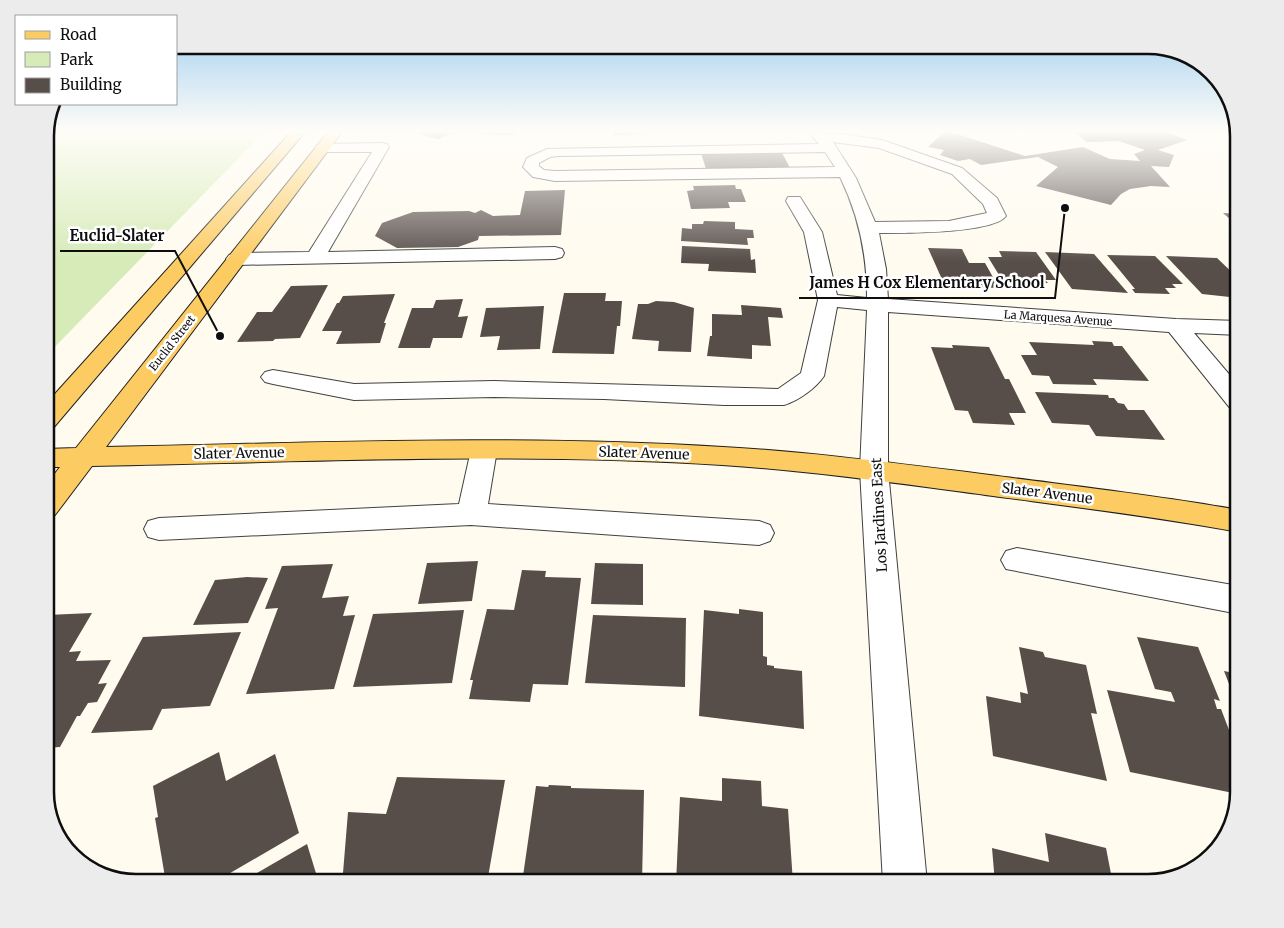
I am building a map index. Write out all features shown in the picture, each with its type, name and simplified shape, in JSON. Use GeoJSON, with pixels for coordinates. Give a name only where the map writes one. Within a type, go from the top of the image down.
{"type":"FeatureCollection","features":[{"type":"Feature","properties":{"kind":"main road"},"geometry":{"type":"LineString","coordinates":[[54,411],[260,175]]}},
{"type":"Feature","properties":{"kind":"main road","name":"Euclid Street"},"geometry":{"type":"LineString","coordinates":[[54,495],[301,175]]}},
{"type":"Feature","properties":{"kind":"main road","name":"Slater Avenue"},"geometry":{"type":"LineString","coordinates":[[54,458],[484,450],[610,451],[724,456],[874,470],[1230,520]]}},
{"type":"Feature","properties":{"kind":"street"},"geometry":{"type":"LineString","coordinates":[[315,258],[365,175]]}},
{"type":"Feature","properties":{"kind":"street"},"geometry":{"type":"LineString","coordinates":[[549,175],[605,175]]}},
{"type":"Feature","properties":{"kind":"street","name":"Los Jardines East"},"geometry":{"type":"LineString","coordinates":[[847,175],[858,199],[867,227],[876,267],[877,423],[874,470],[905,874]]}},
{"type":"Feature","properties":{"kind":"street"},"geometry":{"type":"LineString","coordinates":[[867,227],[931,228],[978,222],[997,216],[990,202],[962,175]]}},
{"type":"Feature","properties":{"kind":"street"},"geometry":{"type":"LineString","coordinates":[[273,377],[354,392],[494,389],[604,391],[724,397],[784,397],[812,376],[828,300],[813,232],[794,201]]}},
{"type":"Feature","properties":{"kind":"street"},"geometry":{"type":"LineString","coordinates":[[236,259],[555,253]]}},
{"type":"Feature","properties":{"kind":"street","name":"La Marquesa Avenue"},"geometry":{"type":"LineString","coordinates":[[828,300],[1176,326],[1230,328]]}},
{"type":"Feature","properties":{"kind":"street"},"geometry":{"type":"LineString","coordinates":[[1176,326],[1230,391]]}},
{"type":"Feature","properties":{"kind":"street"},"geometry":{"type":"LineString","coordinates":[[471,514],[484,450]]}},
{"type":"Feature","properties":{"kind":"street"},"geometry":{"type":"LineString","coordinates":[[159,529],[471,514],[759,533]]}},
{"type":"Feature","properties":{"kind":"street"},"geometry":{"type":"LineString","coordinates":[[1017,560],[1230,598]]}},
{"type":"Feature","properties":{"kind":"green space"},"geometry":{"type":"Polygon","coordinates":[[[54,175],[222,175],[54,348],[54,175]]]}},
{"type":"Feature","properties":{"kind":"building"},"geometry":{"type":"Polygon","coordinates":[[[1048,175],[1159,175],[1170,187],[1151,186],[1130,189],[1121,194],[1111,205],[1036,186],[1048,175]]]}},
{"type":"Feature","properties":{"kind":"building"},"geometry":{"type":"Polygon","coordinates":[[[735,185],[736,189],[741,189],[746,202],[728,202],[730,208],[691,209],[687,191],[694,190],[693,186],[735,185]]]}},
{"type":"Feature","properties":{"kind":"building"},"geometry":{"type":"Polygon","coordinates":[[[565,190],[561,235],[479,236],[478,240],[458,247],[397,248],[375,236],[382,223],[413,212],[469,211],[475,213],[481,210],[493,216],[520,215],[525,191],[565,190]]]}},
{"type":"Feature","properties":{"kind":"building"},"geometry":{"type":"Polygon","coordinates":[[[1223,213],[1230,213],[1230,219],[1223,213]]]}},
{"type":"Feature","properties":{"kind":"building"},"geometry":{"type":"Polygon","coordinates":[[[704,221],[735,222],[735,229],[753,230],[754,238],[747,238],[748,245],[681,241],[682,228],[692,229],[692,224],[703,224],[704,221]]]}},
{"type":"Feature","properties":{"kind":"building"},"geometry":{"type":"Polygon","coordinates":[[[682,246],[750,249],[751,260],[755,259],[756,273],[708,271],[709,264],[681,263],[682,246]]]}},
{"type":"Feature","properties":{"kind":"building"},"geometry":{"type":"Polygon","coordinates":[[[928,248],[962,249],[969,263],[985,263],[999,288],[945,286],[928,248]]]}},
{"type":"Feature","properties":{"kind":"building"},"geometry":{"type":"Polygon","coordinates":[[[999,251],[1036,252],[1056,280],[1045,280],[1048,283],[1036,283],[1039,289],[1007,288],[988,257],[1002,257],[999,251]]]}},
{"type":"Feature","properties":{"kind":"building"},"geometry":{"type":"Polygon","coordinates":[[[1045,252],[1094,254],[1128,293],[1072,289],[1045,252]]]}},
{"type":"Feature","properties":{"kind":"building"},"geometry":{"type":"Polygon","coordinates":[[[1107,255],[1155,256],[1183,284],[1172,284],[1176,288],[1165,288],[1170,294],[1135,293],[1132,289],[1135,289],[1107,255]]]}},
{"type":"Feature","properties":{"kind":"building"},"geometry":{"type":"Polygon","coordinates":[[[1166,256],[1217,258],[1230,270],[1230,297],[1202,294],[1166,256]]]}},
{"type":"Feature","properties":{"kind":"building"},"geometry":{"type":"Polygon","coordinates":[[[328,285],[300,338],[237,342],[257,312],[272,312],[291,286],[328,285]]]}},
{"type":"Feature","properties":{"kind":"building"},"geometry":{"type":"Polygon","coordinates":[[[564,293],[606,293],[605,301],[622,301],[620,326],[617,326],[614,354],[552,353],[564,293]]]}},
{"type":"Feature","properties":{"kind":"building"},"geometry":{"type":"Polygon","coordinates":[[[395,294],[384,323],[386,323],[380,343],[336,344],[342,331],[322,331],[337,303],[339,303],[343,296],[395,294]]]}},
{"type":"Feature","properties":{"kind":"building"},"geometry":{"type":"Polygon","coordinates":[[[463,299],[458,317],[468,316],[462,338],[433,338],[430,348],[398,348],[412,308],[433,308],[436,300],[463,299]]]}},
{"type":"Feature","properties":{"kind":"building"},"geometry":{"type":"Polygon","coordinates":[[[656,301],[674,302],[694,308],[691,352],[658,351],[659,341],[632,339],[638,304],[648,304],[656,301]]]}},
{"type":"Feature","properties":{"kind":"building"},"geometry":{"type":"Polygon","coordinates":[[[741,305],[781,308],[783,318],[768,317],[771,346],[752,345],[752,359],[707,356],[710,336],[712,336],[712,314],[742,315],[741,305]]]}},
{"type":"Feature","properties":{"kind":"building"},"geometry":{"type":"Polygon","coordinates":[[[544,306],[540,349],[497,350],[500,336],[480,337],[486,308],[544,306]]]}},
{"type":"Feature","properties":{"kind":"building"},"geometry":{"type":"Polygon","coordinates":[[[1092,341],[1112,342],[1114,346],[1122,346],[1149,381],[1093,379],[1097,385],[1053,384],[1049,376],[1032,375],[1021,355],[1037,355],[1029,342],[1094,345],[1092,341]]]}},
{"type":"Feature","properties":{"kind":"building"},"geometry":{"type":"Polygon","coordinates":[[[952,345],[989,347],[1005,379],[1009,379],[1026,413],[1009,413],[1015,425],[973,423],[968,411],[955,410],[931,347],[953,348],[952,345]]]}},
{"type":"Feature","properties":{"kind":"building"},"geometry":{"type":"Polygon","coordinates":[[[1035,392],[1108,395],[1109,398],[1114,398],[1118,403],[1124,404],[1128,410],[1144,410],[1165,440],[1096,436],[1089,425],[1052,423],[1035,392]]]}},
{"type":"Feature","properties":{"kind":"building"},"geometry":{"type":"Polygon","coordinates":[[[478,561],[472,601],[418,604],[427,563],[478,561]]]}},
{"type":"Feature","properties":{"kind":"building"},"geometry":{"type":"Polygon","coordinates":[[[595,563],[643,564],[643,605],[591,604],[595,563]]]}},
{"type":"Feature","properties":{"kind":"building"},"geometry":{"type":"Polygon","coordinates":[[[333,564],[322,598],[349,596],[343,616],[355,615],[334,689],[246,694],[278,608],[265,609],[282,566],[333,564]]]}},
{"type":"Feature","properties":{"kind":"building"},"geometry":{"type":"Polygon","coordinates":[[[522,570],[546,571],[545,577],[581,578],[568,685],[533,684],[530,702],[469,699],[473,680],[470,680],[487,609],[514,610],[522,570]]]}},
{"type":"Feature","properties":{"kind":"building"},"geometry":{"type":"Polygon","coordinates":[[[247,577],[268,578],[248,623],[193,625],[215,580],[247,577]]]}},
{"type":"Feature","properties":{"kind":"building"},"geometry":{"type":"Polygon","coordinates":[[[739,609],[763,612],[763,656],[767,657],[767,665],[774,666],[774,668],[802,671],[804,729],[699,716],[704,610],[739,614],[739,609]]]}},
{"type":"Feature","properties":{"kind":"building"},"geometry":{"type":"Polygon","coordinates":[[[464,610],[452,683],[353,687],[373,614],[464,610]]]}},
{"type":"Feature","properties":{"kind":"building"},"geometry":{"type":"Polygon","coordinates":[[[92,613],[69,652],[81,651],[76,661],[111,660],[98,684],[107,683],[97,702],[88,703],[80,716],[77,716],[60,747],[54,747],[54,615],[92,613]]]}},
{"type":"Feature","properties":{"kind":"building"},"geometry":{"type":"Polygon","coordinates":[[[593,615],[686,618],[685,687],[585,683],[593,615]]]}},
{"type":"Feature","properties":{"kind":"building"},"geometry":{"type":"Polygon","coordinates":[[[241,632],[210,706],[162,709],[152,730],[91,733],[143,637],[241,632]]]}},
{"type":"Feature","properties":{"kind":"building"},"geometry":{"type":"Polygon","coordinates":[[[1137,637],[1198,647],[1220,701],[1214,699],[1217,709],[1221,709],[1230,732],[1230,792],[1130,772],[1107,690],[1175,702],[1171,692],[1155,689],[1137,637]]]}},
{"type":"Feature","properties":{"kind":"building"},"geometry":{"type":"Polygon","coordinates":[[[1019,647],[1043,652],[1045,657],[1086,665],[1097,714],[1091,713],[1107,781],[993,756],[986,696],[1021,703],[1020,692],[1028,694],[1019,647]]]}},
{"type":"Feature","properties":{"kind":"building"},"geometry":{"type":"Polygon","coordinates":[[[1224,671],[1230,672],[1230,687],[1224,671]]]}},
{"type":"Feature","properties":{"kind":"building"},"geometry":{"type":"Polygon","coordinates":[[[219,752],[226,781],[275,754],[299,833],[228,874],[164,874],[155,818],[158,817],[153,786],[219,752]]]}},
{"type":"Feature","properties":{"kind":"building"},"geometry":{"type":"Polygon","coordinates":[[[397,777],[505,780],[489,874],[343,873],[348,812],[386,814],[397,777]]]}},
{"type":"Feature","properties":{"kind":"building"},"geometry":{"type":"Polygon","coordinates":[[[722,778],[761,781],[762,806],[788,809],[792,874],[676,874],[680,797],[722,801],[722,778]]]}},
{"type":"Feature","properties":{"kind":"building"},"geometry":{"type":"Polygon","coordinates":[[[549,785],[571,786],[571,788],[644,790],[642,874],[523,874],[536,786],[548,787],[549,785]]]}},
{"type":"Feature","properties":{"kind":"building"},"geometry":{"type":"Polygon","coordinates":[[[1045,833],[1106,848],[1111,874],[994,874],[992,848],[1049,862],[1045,833]]]}},
{"type":"Feature","properties":{"kind":"building"},"geometry":{"type":"Polygon","coordinates":[[[307,844],[316,874],[255,874],[307,844]]]}},
{"type":"Feature","properties":{"kind":"place","name":"James H Cox Elementary School"},"geometry":{"type":"Point","coordinates":[1065,208]}},
{"type":"Feature","properties":{"kind":"place","name":"Euclid-Slater"},"geometry":{"type":"Point","coordinates":[220,336]}}]}
